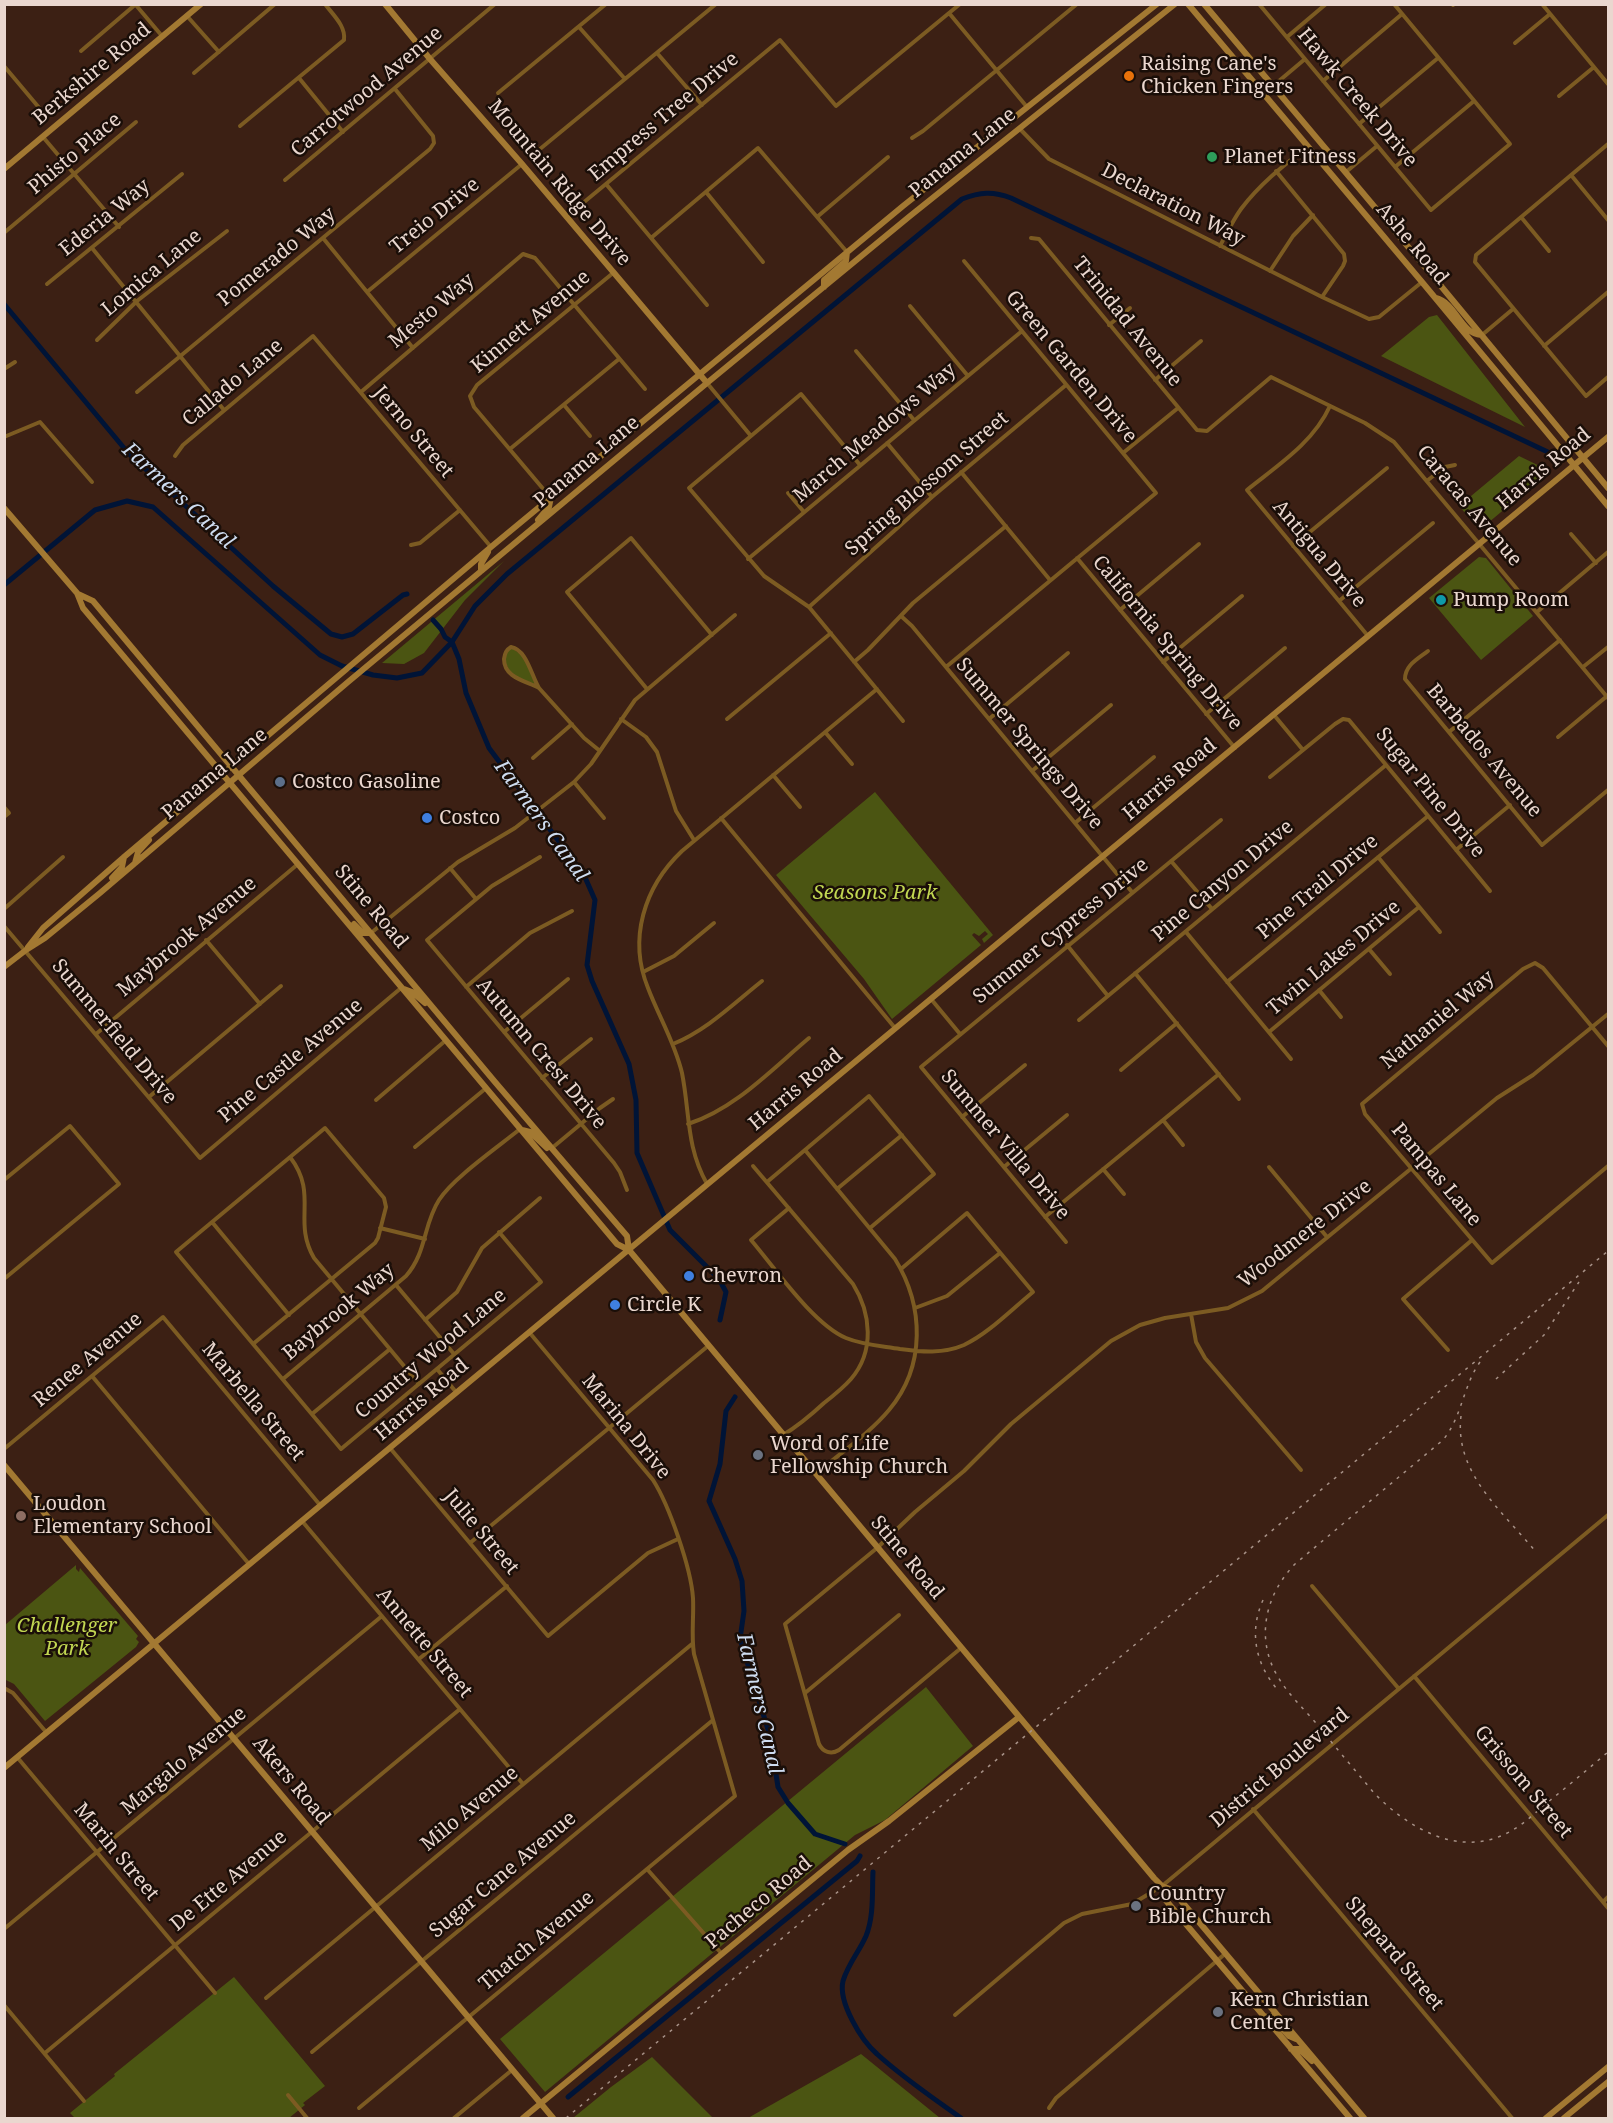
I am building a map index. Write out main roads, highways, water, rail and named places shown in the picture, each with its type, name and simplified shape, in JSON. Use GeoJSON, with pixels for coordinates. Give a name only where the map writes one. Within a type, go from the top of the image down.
{"type":"FeatureCollection","features":[{"type":"Feature","properties":{"kind":"main road","name":"Berkshire Road"},"geometry":{"type":"LineString","coordinates":[[4,169],[201,4]]}},
{"type":"Feature","properties":{"kind":"main road","name":"Mountain Ridge Drive"},"geometry":{"type":"LineString","coordinates":[[385,4],[707,383]]}},
{"type":"Feature","properties":{"kind":"main road","name":"Panama Lane"},"geometry":{"type":"LineString","coordinates":[[26,950],[43,928],[339,674],[847,252],[1157,4]]}},
{"type":"Feature","properties":{"kind":"main road","name":"Panama Lane"},"geometry":{"type":"LineString","coordinates":[[4,968],[100,893],[348,682],[707,383],[1175,4]]}},
{"type":"Feature","properties":{"kind":"main road","name":"Ashe Road"},"geometry":{"type":"LineString","coordinates":[[1188,4],[1608,506]]}},
{"type":"Feature","properties":{"kind":"main road","name":"Ashe Road"},"geometry":{"type":"LineString","coordinates":[[1204,4],[1608,488]]}},
{"type":"Feature","properties":{"kind":"main road"},"geometry":{"type":"LineString","coordinates":[[1020,128],[1028,108]]}},
{"type":"Feature","properties":{"kind":"main road"},"geometry":{"type":"LineString","coordinates":[[824,287],[824,280],[846,261],[847,252]]}},
{"type":"Feature","properties":{"kind":"main road"},"geometry":{"type":"LineString","coordinates":[[1436,298],[1445,302],[1473,333],[1481,335]]}},
{"type":"Feature","properties":{"kind":"main road","name":"Harris Road"},"geometry":{"type":"LineString","coordinates":[[4,1768],[1608,437]]}},
{"type":"Feature","properties":{"kind":"main road"},"geometry":{"type":"LineString","coordinates":[[526,534],[549,507],[551,497]]}},
{"type":"Feature","properties":{"kind":"main road","name":"Stine Road"},"geometry":{"type":"LineString","coordinates":[[4,508],[77,593],[83,608],[485,1089],[617,1244],[629,1250],[1162,1886],[1172,1890],[1364,2118]]}},
{"type":"Feature","properties":{"kind":"main road"},"geometry":{"type":"LineString","coordinates":[[481,571],[481,564],[491,547]]}},
{"type":"Feature","properties":{"kind":"main road","name":"Stine Road"},"geometry":{"type":"LineString","coordinates":[[77,593],[93,601],[435,1011],[627,1236],[629,1250]]}},
{"type":"Feature","properties":{"kind":"main road"},"geometry":{"type":"LineString","coordinates":[[135,863],[138,852],[161,825]]}},
{"type":"Feature","properties":{"kind":"main road"},"geometry":{"type":"LineString","coordinates":[[100,893],[122,867],[124,857]]}},
{"type":"Feature","properties":{"kind":"main road"},"geometry":{"type":"LineString","coordinates":[[334,906],[363,933],[370,933]]}},
{"type":"Feature","properties":{"kind":"main road"},"geometry":{"type":"LineString","coordinates":[[401,988],[412,992],[435,1011]]}},
{"type":"Feature","properties":{"kind":"main road"},"geometry":{"type":"LineString","coordinates":[[520,1129],[530,1132],[567,1167]]}},
{"type":"Feature","properties":{"kind":"main road","name":"Akers Road"},"geometry":{"type":"LineString","coordinates":[[4,1465],[553,2118]]}},
{"type":"Feature","properties":{"kind":"main road","name":"Pacheco Road"},"geometry":{"type":"LineString","coordinates":[[523,2118],[848,1850],[889,1821],[1019,1717]]}},
{"type":"Feature","properties":{"kind":"main road","name":"Stine Road"},"geometry":{"type":"LineString","coordinates":[[1162,1886],[1163,1897],[1349,2118]]}},
{"type":"Feature","properties":{"kind":"main road"},"geometry":{"type":"LineString","coordinates":[[1265,2017],[1271,2016],[1289,2036],[1299,2041]]}},
{"type":"Feature","properties":{"kind":"main road"},"geometry":{"type":"LineString","coordinates":[[1291,2049],[1299,2049],[1330,2078]]}},
{"type":"Feature","properties":{"kind":"main road"},"geometry":{"type":"LineString","coordinates":[[1546,2118],[1608,2067]]}},
{"type":"Feature","properties":{"kind":"main road"},"geometry":{"type":"LineString","coordinates":[[1564,2118],[1608,2082]]}},
{"type":"Feature","properties":{"kind":"main road"},"geometry":{"type":"LineString","coordinates":[[1349,2118],[1355,2118]]}},
{"type":"Feature","properties":{"kind":"waterway"},"geometry":{"type":"LineString","coordinates":[[4,585],[95,510],[127,501],[153,507],[320,655],[342,666],[373,675],[397,678],[422,673],[452,642],[475,606],[507,574],[962,199],[987,193],[1011,198],[1552,454]]}},
{"type":"Feature","properties":{"kind":"waterway","name":"Farmers Canal"},"geometry":{"type":"LineString","coordinates":[[4,304],[129,454],[273,586],[331,634],[342,637],[353,634],[407,594]]}},
{"type":"Feature","properties":{"kind":"waterway","name":"Farmers Canal"},"geometry":{"type":"LineString","coordinates":[[433,620],[445,637],[452,642],[459,659],[466,693],[489,748],[584,875],[595,900],[587,965],[629,1064],[636,1100],[637,1153],[670,1230],[719,1279],[726,1292],[720,1320]]}},
{"type":"Feature","properties":{"kind":"waterway","name":"Farmers Canal"},"geometry":{"type":"LineString","coordinates":[[735,1397],[726,1411],[720,1464],[709,1501],[735,1559],[742,1581],[744,1611],[740,1639],[770,1736],[778,1787],[788,1803],[815,1834],[845,1844]]}},
{"type":"Feature","properties":{"kind":"waterway"},"geometry":{"type":"LineString","coordinates":[[568,2097],[857,1861],[860,1856]]}},
{"type":"Feature","properties":{"kind":"waterway","name":"Farmers Canal"},"geometry":{"type":"LineString","coordinates":[[873,1872],[869,1928],[843,1981],[842,1990],[847,2010],[864,2040],[877,2054],[961,2118]]}},
{"type":"Feature","properties":{"kind":"railway"},"geometry":{"type":"LineString","coordinates":[[566,2118],[1608,1251]]}},
{"type":"Feature","properties":{"kind":"railway"},"geometry":{"type":"LineString","coordinates":[[1496,1379],[1544,1335],[1579,1282]]}},
{"type":"Feature","properties":{"kind":"railway"},"geometry":{"type":"LineString","coordinates":[[1480,1362],[1443,1440],[1295,1564],[1285,1576],[1276,1589],[1267,1618],[1265,1633],[1271,1663],[1286,1689],[1374,1793],[1420,1829],[1456,1841],[1474,1842],[1493,1839],[1511,1831],[1530,1818],[1608,1752]]}},
{"type":"Feature","properties":{"kind":"railway"},"geometry":{"type":"LineString","coordinates":[[1461,1416],[1461,1437],[1465,1456],[1473,1474],[1496,1506],[1536,1552]]}},
{"type":"Feature","properties":{"kind":"railway"},"geometry":{"type":"LineString","coordinates":[[1263,1600],[1256,1623],[1256,1646],[1259,1658],[1277,1689]]}},
{"type":"Feature","properties":{"kind":"place","name":"Raising Cane's Chicken Fingers"},"geometry":{"type":"Point","coordinates":[1129,76]}},
{"type":"Feature","properties":{"kind":"place","name":"Planet Fitness"},"geometry":{"type":"Point","coordinates":[1212,157]}},
{"type":"Feature","properties":{"kind":"place","name":"Pump Room"},"geometry":{"type":"Point","coordinates":[1441,600]}},
{"type":"Feature","properties":{"kind":"place","name":"Costco Gasoline"},"geometry":{"type":"Point","coordinates":[280,782]}},
{"type":"Feature","properties":{"kind":"place","name":"Costco"},"geometry":{"type":"Point","coordinates":[427,818]}},
{"type":"Feature","properties":{"kind":"place","name":"Chevron"},"geometry":{"type":"Point","coordinates":[689,1276]}},
{"type":"Feature","properties":{"kind":"place","name":"Circle K"},"geometry":{"type":"Point","coordinates":[615,1305]}},
{"type":"Feature","properties":{"kind":"place","name":"Word of Life Fellowship Church"},"geometry":{"type":"Point","coordinates":[758,1455]}},
{"type":"Feature","properties":{"kind":"place","name":"Loudon Elementary School"},"geometry":{"type":"Point","coordinates":[21,1516]}},
{"type":"Feature","properties":{"kind":"place","name":"Country Bible Church"},"geometry":{"type":"Point","coordinates":[1136,1906]}},
{"type":"Feature","properties":{"kind":"place","name":"Kern Christian Center"},"geometry":{"type":"Point","coordinates":[1218,2012]}},
{"type":"Feature","properties":{"kind":"park label","name":"Seasons Park"},"geometry":{"type":"Point","coordinates":[875,893]}},
{"type":"Feature","properties":{"kind":"park label","name":"Challenger Park"},"geometry":{"type":"Point","coordinates":[67,1638]}}]}
